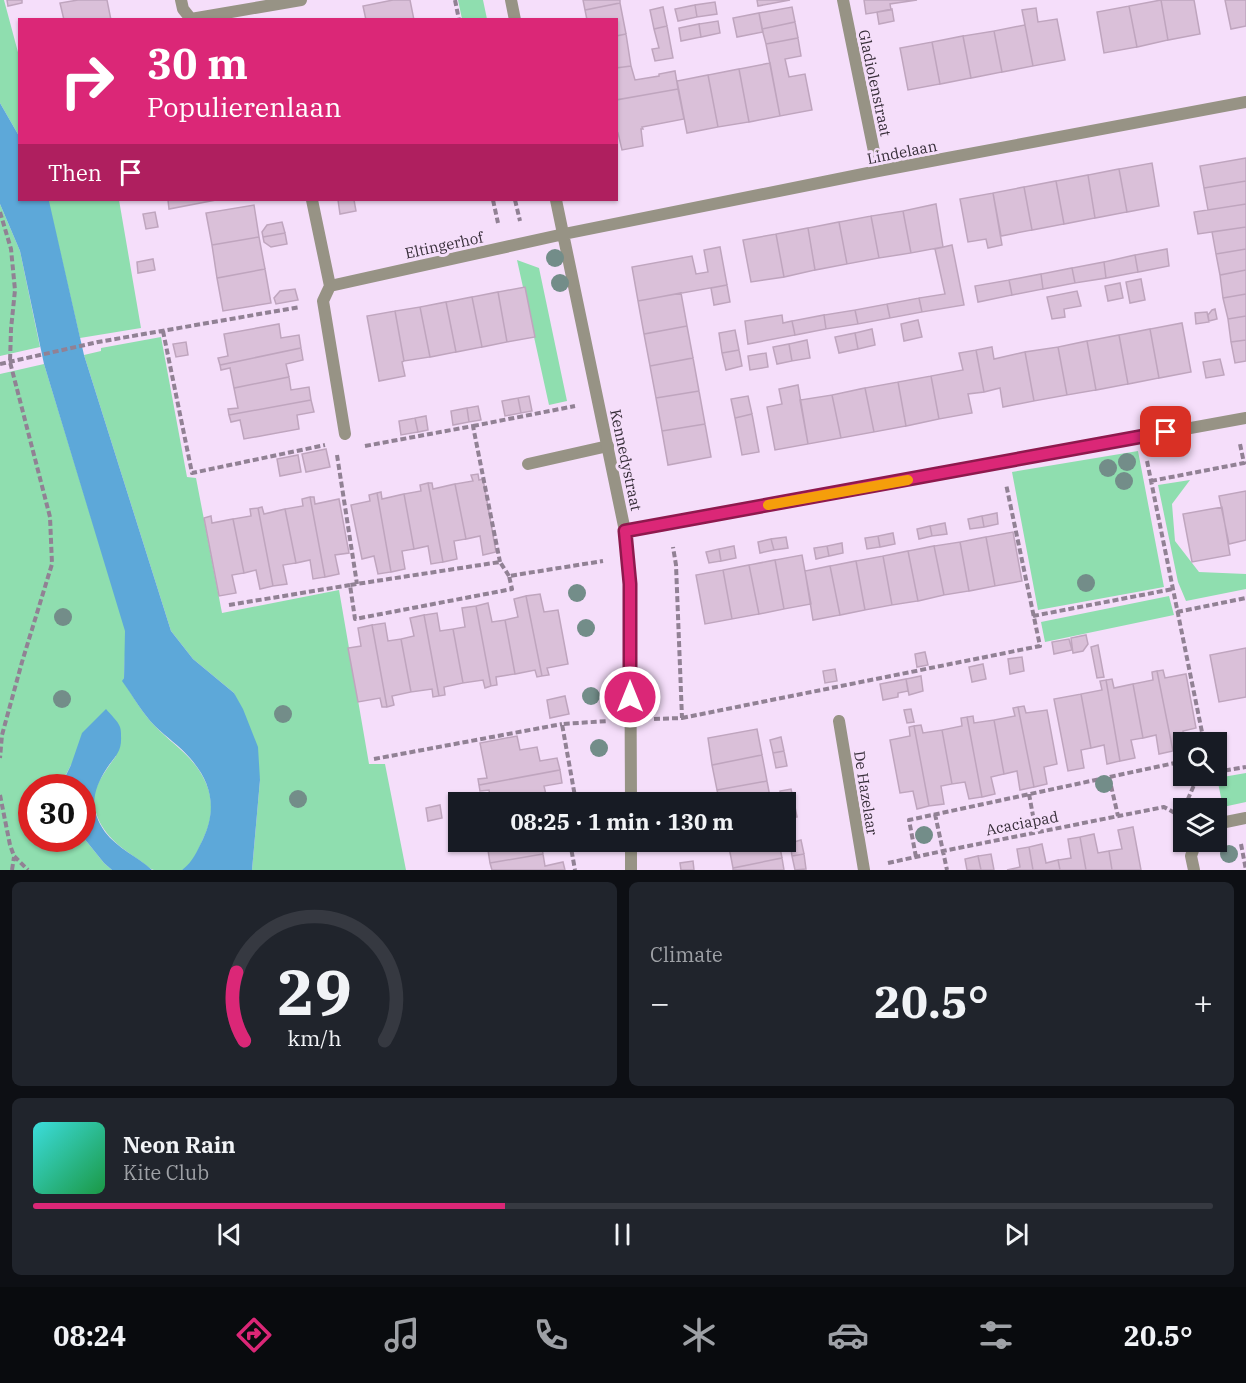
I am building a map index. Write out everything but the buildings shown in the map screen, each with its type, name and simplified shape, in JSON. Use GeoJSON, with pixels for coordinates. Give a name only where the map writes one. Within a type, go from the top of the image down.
{"type":"FeatureCollection","features":[{"type":"Feature","properties":{"kind":"street"},"geometry":{"type":"LineString","coordinates":[[181,0],[183,9],[190,18]]}},
{"type":"Feature","properties":{"kind":"street"},"geometry":{"type":"LineString","coordinates":[[197,18],[301,0]]}},
{"type":"Feature","properties":{"kind":"street"},"geometry":{"type":"LineString","coordinates":[[511,0],[515,18]]}},
{"type":"Feature","properties":{"kind":"street","name":"Gladiolenstraat"},"geometry":{"type":"LineString","coordinates":[[843,0],[878,171]]}},
{"type":"Feature","properties":{"kind":"street","name":"Lindelaan"},"geometry":{"type":"LineString","coordinates":[[564,234],[878,171],[1246,102]]}},
{"type":"Feature","properties":{"kind":"street"},"geometry":{"type":"LineString","coordinates":[[312,201],[330,286],[322,301],[345,434]]}},
{"type":"Feature","properties":{"kind":"street","name":"Kennedystraat"},"geometry":{"type":"LineString","coordinates":[[556,201],[625,531],[630,584],[630,792]]}},
{"type":"Feature","properties":{"kind":"street","name":"Eltingerhof"},"geometry":{"type":"LineString","coordinates":[[330,286],[564,234]]}},
{"type":"Feature","properties":{"kind":"street"},"geometry":{"type":"LineString","coordinates":[[625,531],[1240,419]]}},
{"type":"Feature","properties":{"kind":"street"},"geometry":{"type":"LineString","coordinates":[[528,464],[608,446]]}},
{"type":"Feature","properties":{"kind":"street","name":"De Hazelaar"},"geometry":{"type":"LineString","coordinates":[[839,721],[864,869]]}},
{"type":"Feature","properties":{"kind":"street"},"geometry":{"type":"LineString","coordinates":[[1227,822],[1246,818]]}},
{"type":"Feature","properties":{"kind":"street"},"geometry":{"type":"LineString","coordinates":[[631,852],[631,870]]}},
{"type":"Feature","properties":{"kind":"street"},"geometry":{"type":"LineString","coordinates":[[1192,852],[1194,870]]}},
{"type":"Feature","properties":{"kind":"path"},"geometry":{"type":"LineString","coordinates":[[455,0],[459,18]]}},
{"type":"Feature","properties":{"kind":"path"},"geometry":{"type":"LineString","coordinates":[[0,212],[11,249],[15,290],[10,362],[50,517],[52,564],[2,735],[0,758]]}},
{"type":"Feature","properties":{"kind":"path"},"geometry":{"type":"LineString","coordinates":[[0,364],[98,342],[296,308],[322,301]]}},
{"type":"Feature","properties":{"kind":"path"},"geometry":{"type":"LineString","coordinates":[[473,426],[598,401]]}},
{"type":"Feature","properties":{"kind":"path"},"geometry":{"type":"LineString","coordinates":[[1151,481],[1244,463],[1240,419]]}},
{"type":"Feature","properties":{"kind":"path"},"geometry":{"type":"LineString","coordinates":[[1143,437],[1202,732]]}},
{"type":"Feature","properties":{"kind":"path"},"geometry":{"type":"LineString","coordinates":[[336,452],[357,584]]}},
{"type":"Feature","properties":{"kind":"path"},"geometry":{"type":"LineString","coordinates":[[682,718],[1040,646],[1002,462]]}},
{"type":"Feature","properties":{"kind":"path"},"geometry":{"type":"LineString","coordinates":[[509,576],[628,557]]}},
{"type":"Feature","properties":{"kind":"path"},"geometry":{"type":"LineString","coordinates":[[229,605],[350,585],[500,562],[509,576],[512,589],[355,619],[350,585]]}},
{"type":"Feature","properties":{"kind":"path"},"geometry":{"type":"LineString","coordinates":[[1033,616],[1173,590]]}},
{"type":"Feature","properties":{"kind":"path"},"geometry":{"type":"LineString","coordinates":[[1178,612],[1246,598]]}},
{"type":"Feature","properties":{"kind":"path"},"geometry":{"type":"LineString","coordinates":[[374,759],[562,724]]}},
{"type":"Feature","properties":{"kind":"path"},"geometry":{"type":"LineString","coordinates":[[916,857],[909,820],[1173,763]]}},
{"type":"Feature","properties":{"kind":"path"},"geometry":{"type":"LineString","coordinates":[[1227,770],[1246,767]]}},
{"type":"Feature","properties":{"kind":"path"},"geometry":{"type":"LineString","coordinates":[[1110,777],[1118,816]]}},
{"type":"Feature","properties":{"kind":"path"},"geometry":{"type":"LineString","coordinates":[[1029,794],[1036,832]]}},
{"type":"Feature","properties":{"kind":"path"},"geometry":{"type":"LineString","coordinates":[[0,795],[14,856],[28,870]]}},
{"type":"Feature","properties":{"kind":"path","name":"Acaciapad"},"geometry":{"type":"LineString","coordinates":[[864,869],[943,850],[1164,807],[1173,812]]}},
{"type":"Feature","properties":{"kind":"path"},"geometry":{"type":"LineString","coordinates":[[935,814],[947,870]]}},
{"type":"Feature","properties":{"kind":"path"},"geometry":{"type":"LineString","coordinates":[[572,852],[575,870]]}},
{"type":"Feature","properties":{"kind":"path"},"geometry":{"type":"LineString","coordinates":[[12,870],[14,856]]}},
{"type":"Feature","properties":{"kind":"green space"},"geometry":{"type":"Polygon","coordinates":[[[0,0],[4,0],[18,52],[18,134],[0,103],[0,0]]]}},
{"type":"Feature","properties":{"kind":"green space"},"geometry":{"type":"Polygon","coordinates":[[[458,0],[483,0],[487,18],[462,18],[458,0]]]}},
{"type":"Feature","properties":{"kind":"green space"},"geometry":{"type":"Polygon","coordinates":[[[48,201],[119,201],[141,328],[80,338],[48,201]]]}},
{"type":"Feature","properties":{"kind":"green space"},"geometry":{"type":"Polygon","coordinates":[[[0,204],[20,251],[40,347],[0,356],[0,204]]]}},
{"type":"Feature","properties":{"kind":"green space"},"geometry":{"type":"Polygon","coordinates":[[[517,260],[539,268],[567,401],[549,405],[517,260]]]}},
{"type":"Feature","properties":{"kind":"green space"},"geometry":{"type":"Polygon","coordinates":[[[161,337],[187,477],[196,478],[222,613],[339,590],[369,764],[385,764],[406,870],[252,870],[260,780],[234,693],[193,659],[171,631],[84,355],[101,351],[101,348],[161,337]]]}},
{"type":"Feature","properties":{"kind":"green space"},"geometry":{"type":"Polygon","coordinates":[[[44,364],[126,631],[123,681],[150,721],[196,766],[209,790],[211,810],[207,831],[192,861],[182,870],[150,868],[118,845],[102,826],[96,812],[96,788],[116,756],[71,765],[66,774],[18,774],[18,852],[95,852],[112,870],[0,870],[0,374],[44,364]]]}},
{"type":"Feature","properties":{"kind":"green space"},"geometry":{"type":"Polygon","coordinates":[[[1138,451],[1164,587],[1038,610],[1012,472],[1138,451]]]}},
{"type":"Feature","properties":{"kind":"green space"},"geometry":{"type":"Polygon","coordinates":[[[1190,480],[1172,504],[1175,541],[1199,572],[1246,574],[1246,589],[1186,601],[1178,582],[1158,485],[1190,480]]]}},
{"type":"Feature","properties":{"kind":"green space"},"geometry":{"type":"Polygon","coordinates":[[[1169,596],[1174,615],[1045,642],[1041,622],[1169,596]]]}},
{"type":"Feature","properties":{"kind":"green space"},"geometry":{"type":"Polygon","coordinates":[[[1246,773],[1246,802],[1227,806],[1227,798],[1221,798],[1219,786],[1227,786],[1227,776],[1246,773]]]}},
{"type":"Feature","properties":{"kind":"water"},"geometry":{"type":"Polygon","coordinates":[[[0,103],[18,134],[18,201],[49,201],[84,355],[171,631],[193,659],[234,693],[258,747],[260,780],[252,870],[182,870],[194,856],[203,839],[210,817],[210,797],[197,767],[150,721],[122,681],[124,678],[125,631],[44,364],[20,251],[0,204],[0,103]]]}},
{"type":"Feature","properties":{"kind":"water"},"geometry":{"type":"Polygon","coordinates":[[[106,709],[121,730],[121,741],[117,754],[98,784],[96,792],[96,774],[66,774],[82,733],[106,709]]]}},
{"type":"Feature","properties":{"kind":"water"},"geometry":{"type":"Polygon","coordinates":[[[96,816],[110,838],[152,870],[112,870],[95,852],[96,816]]]}},
{"type":"Feature","properties":{"kind":"slow traffic"},"geometry":{"type":"LineString","coordinates":[[768,505],[908,480]]}},
{"type":"Feature","properties":{"kind":"route"},"geometry":{"type":"LineString","coordinates":[[630,697],[630,584],[625,531],[1166,432]]}}]}
